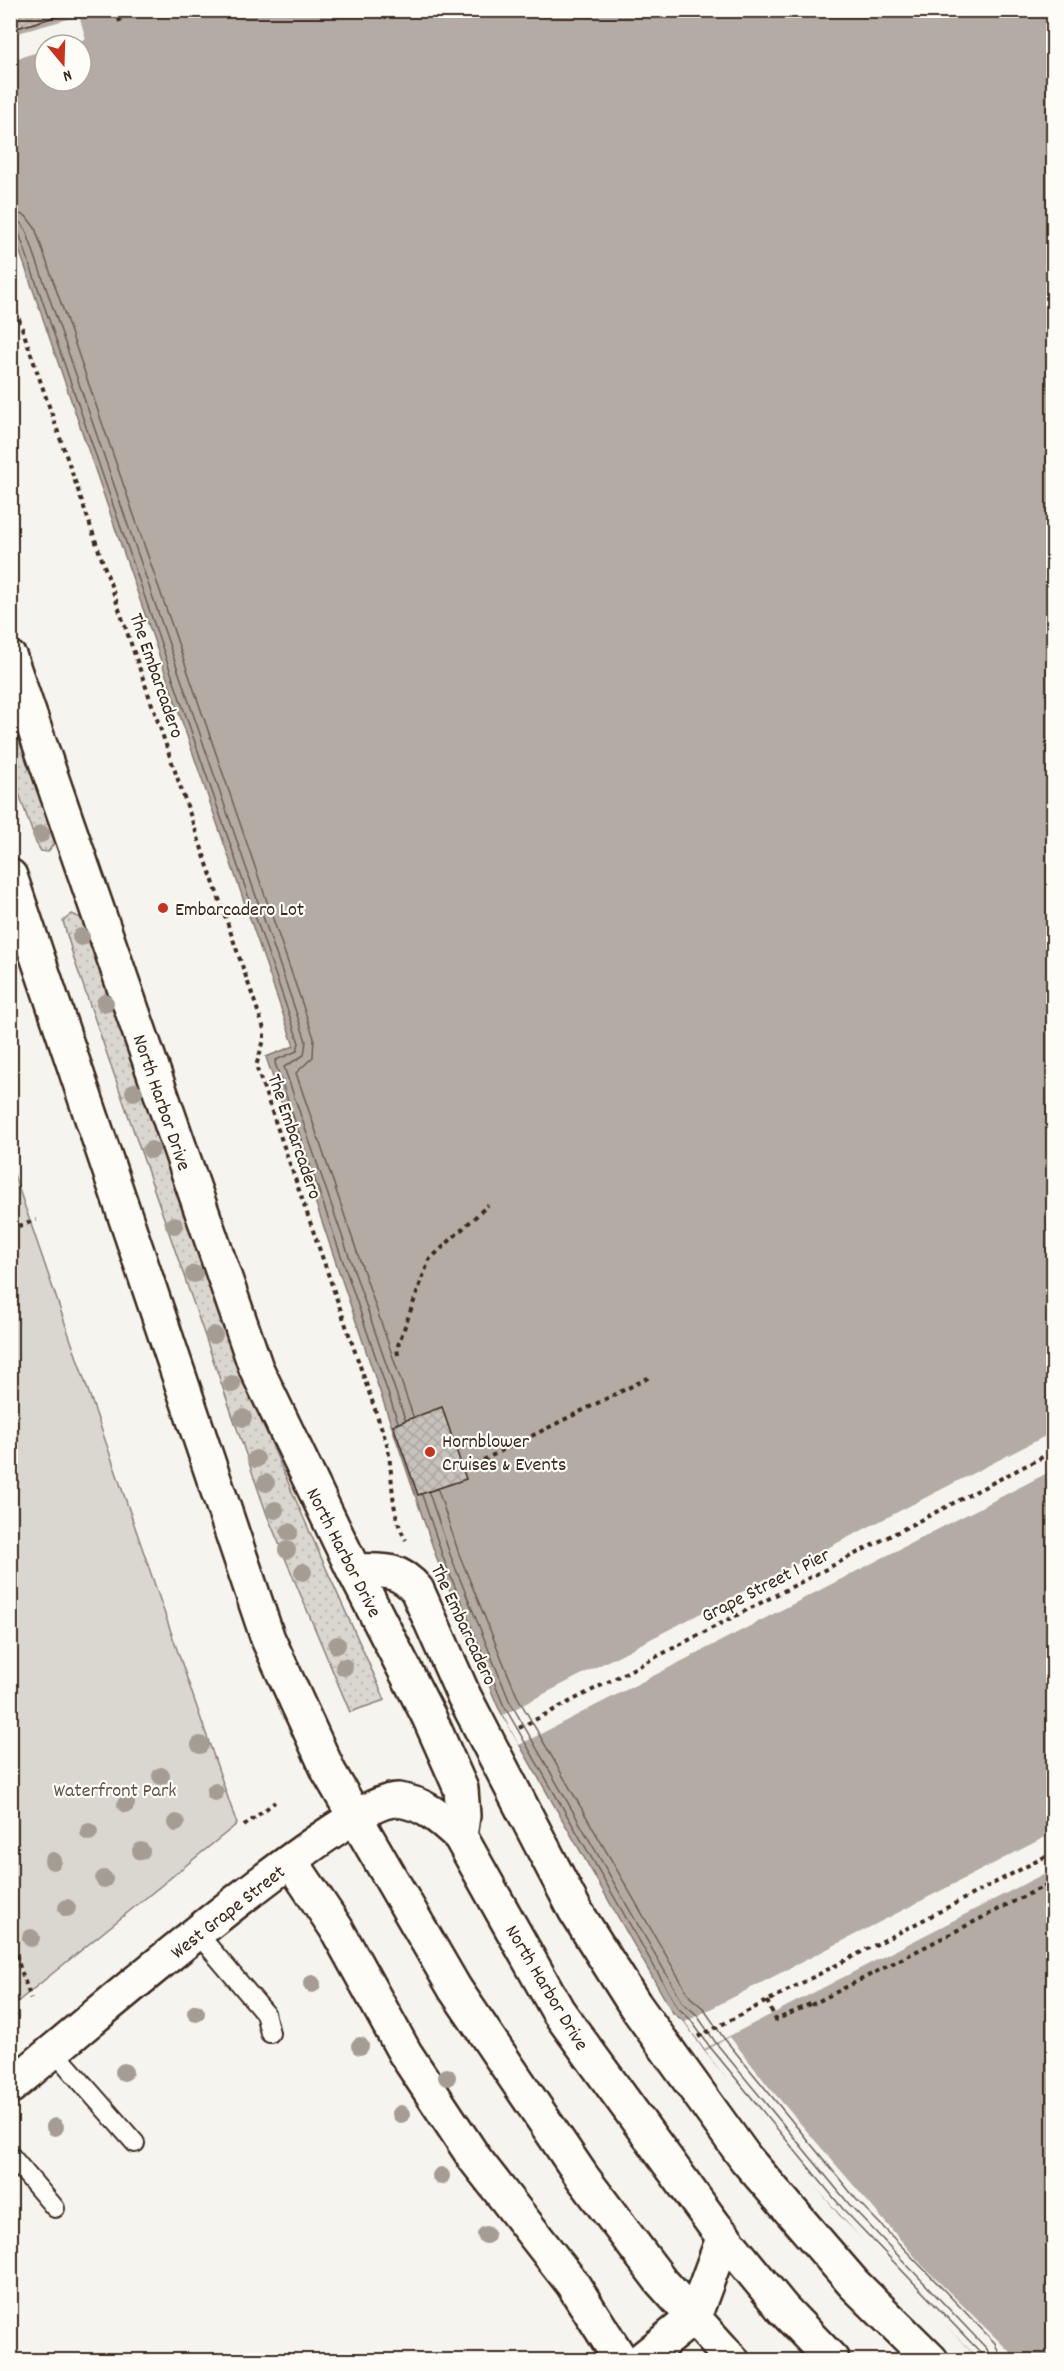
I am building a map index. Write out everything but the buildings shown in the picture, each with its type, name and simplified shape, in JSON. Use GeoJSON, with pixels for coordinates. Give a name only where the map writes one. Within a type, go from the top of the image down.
{"type":"FeatureCollection","features":[{"type":"Feature","properties":{"kind":"main road","name":"North Harbor Drive"},"geometry":{"type":"LineString","coordinates":[[10,658],[256,1368],[354,1571],[429,1717],[460,1789],[463,1816],[460,1836],[558,2011],[660,2154],[724,2236],[783,2309],[832,2361]]}},
{"type":"Feature","properties":{"kind":"main road"},"geometry":{"type":"LineString","coordinates":[[10,876],[268,1639],[328,1772],[455,1989],[583,2178],[661,2281],[732,2361]]}},
{"type":"Feature","properties":{"kind":"main road"},"geometry":{"type":"LineString","coordinates":[[354,1571],[393,1572],[407,1578],[417,1590],[464,1696],[575,1910],[672,2057],[746,2159],[854,2284],[931,2361]]}},
{"type":"Feature","properties":{"kind":"main road","name":"West Grape Street"},"geometry":{"type":"LineString","coordinates":[[10,2087],[197,1933],[291,1861],[355,1817],[396,1800],[433,1811],[460,1836]]}},
{"type":"Feature","properties":{"kind":"main road"},"geometry":{"type":"LineString","coordinates":[[291,1861],[336,1928],[411,2063],[475,2159],[572,2283],[621,2361]]}},
{"type":"Feature","properties":{"kind":"main road"},"geometry":{"type":"LineString","coordinates":[[641,2361],[694,2317],[724,2236]]}},
{"type":"Feature","properties":{"kind":"lane"},"geometry":{"type":"LineString","coordinates":[[197,1933],[265,2013],[270,2033]]}},
{"type":"Feature","properties":{"kind":"lane"},"geometry":{"type":"LineString","coordinates":[[54,2051],[135,2143]]}},
{"type":"Feature","properties":{"kind":"lane"},"geometry":{"type":"LineString","coordinates":[[10,2155],[55,2208]]}},
{"type":"Feature","properties":{"kind":"path"},"geometry":{"type":"LineString","coordinates":[[120,22],[118,15],[135,10]]}},
{"type":"Feature","properties":{"kind":"path","name":"The Embarcadero"},"geometry":{"type":"LineString","coordinates":[[10,293],[264,1029],[264,1040],[256,1066],[387,1444],[393,1469],[394,1509],[403,1535],[411,1548]]}},
{"type":"Feature","properties":{"kind":"path"},"geometry":{"type":"LineString","coordinates":[[398,1355],[397,1348],[429,1260],[488,1205]]}},
{"type":"Feature","properties":{"kind":"path"},"geometry":{"type":"LineString","coordinates":[[10,1228],[36,1220]]}},
{"type":"Feature","properties":{"kind":"path"},"geometry":{"type":"LineString","coordinates":[[467,1468],[651,1376]]}},
{"type":"Feature","properties":{"kind":"path","name":"Grape Street 1 Pier"},"geometry":{"type":"LineString","coordinates":[[489,1743],[1053,1451]]}},
{"type":"Feature","properties":{"kind":"path"},"geometry":{"type":"LineString","coordinates":[[244,1826],[275,1802]]}},
{"type":"Feature","properties":{"kind":"path"},"geometry":{"type":"LineString","coordinates":[[672,2057],[685,2043],[1053,1852]]}},
{"type":"Feature","properties":{"kind":"path"},"geometry":{"type":"LineString","coordinates":[[811,2005],[1053,1881]]}},
{"type":"Feature","properties":{"kind":"path"},"geometry":{"type":"LineString","coordinates":[[10,1938],[31,1999]]}},
{"type":"Feature","properties":{"kind":"path"},"geometry":{"type":"LineString","coordinates":[[767,2001],[776,2020],[836,1992]]}},
{"type":"Feature","properties":{"kind":"green space"},"geometry":{"type":"Polygon","coordinates":[[[10,702],[57,839],[48,852],[41,851],[36,843],[11,770],[10,702]]]}},
{"type":"Feature","properties":{"kind":"green space"},"geometry":{"type":"Polygon","coordinates":[[[72,914],[83,919],[94,946],[187,1221],[247,1384],[297,1503],[385,1700],[350,1712],[267,1515],[74,959],[63,921],[72,914]]]}},
{"type":"Feature","properties":{"kind":"green space","name":"Waterfront Park"},"geometry":{"type":"Polygon","coordinates":[[[11,1166],[237,1824],[10,2007],[11,1166]]]}},
{"type":"Feature","properties":{"kind":"water"},"geometry":{"type":"Polygon","coordinates":[[[10,11],[1053,11],[1053,2360],[980,2360],[839,2214],[705,2051],[685,2022],[673,2013],[498,1707],[438,1562],[266,1057],[294,1046],[11,226],[10,11]]]}},
{"type":"Feature","properties":{"kind":"pier"},"geometry":{"type":"Polygon","coordinates":[[[79,16],[84,33],[33,33],[33,54],[11,60],[11,35],[79,16]]]}},
{"type":"Feature","properties":{"kind":"pier"},"geometry":{"type":"Polygon","coordinates":[[[1053,1432],[1053,1470],[519,1745],[503,1715],[1053,1432]]]}},
{"type":"Feature","properties":{"kind":"pier"},"geometry":{"type":"Polygon","coordinates":[[[1053,1833],[1053,1869],[704,2049],[685,2022],[1053,1833]]]}},
{"type":"Feature","properties":{"kind":"pier"},"geometry":{"type":"Polygon","coordinates":[[[730,2037],[769,2087],[923,2266],[1018,2360],[980,2360],[890,2271],[778,2145],[705,2051],[730,2037]]]}},
{"type":"Feature","properties":{"kind":"place","name":"Embarcadero Lot"},"geometry":{"type":"Point","coordinates":[163,908]}},
{"type":"Feature","properties":{"kind":"place","name":"Hornblower Cruises & Events"},"geometry":{"type":"Point","coordinates":[430,1452]}}]}
